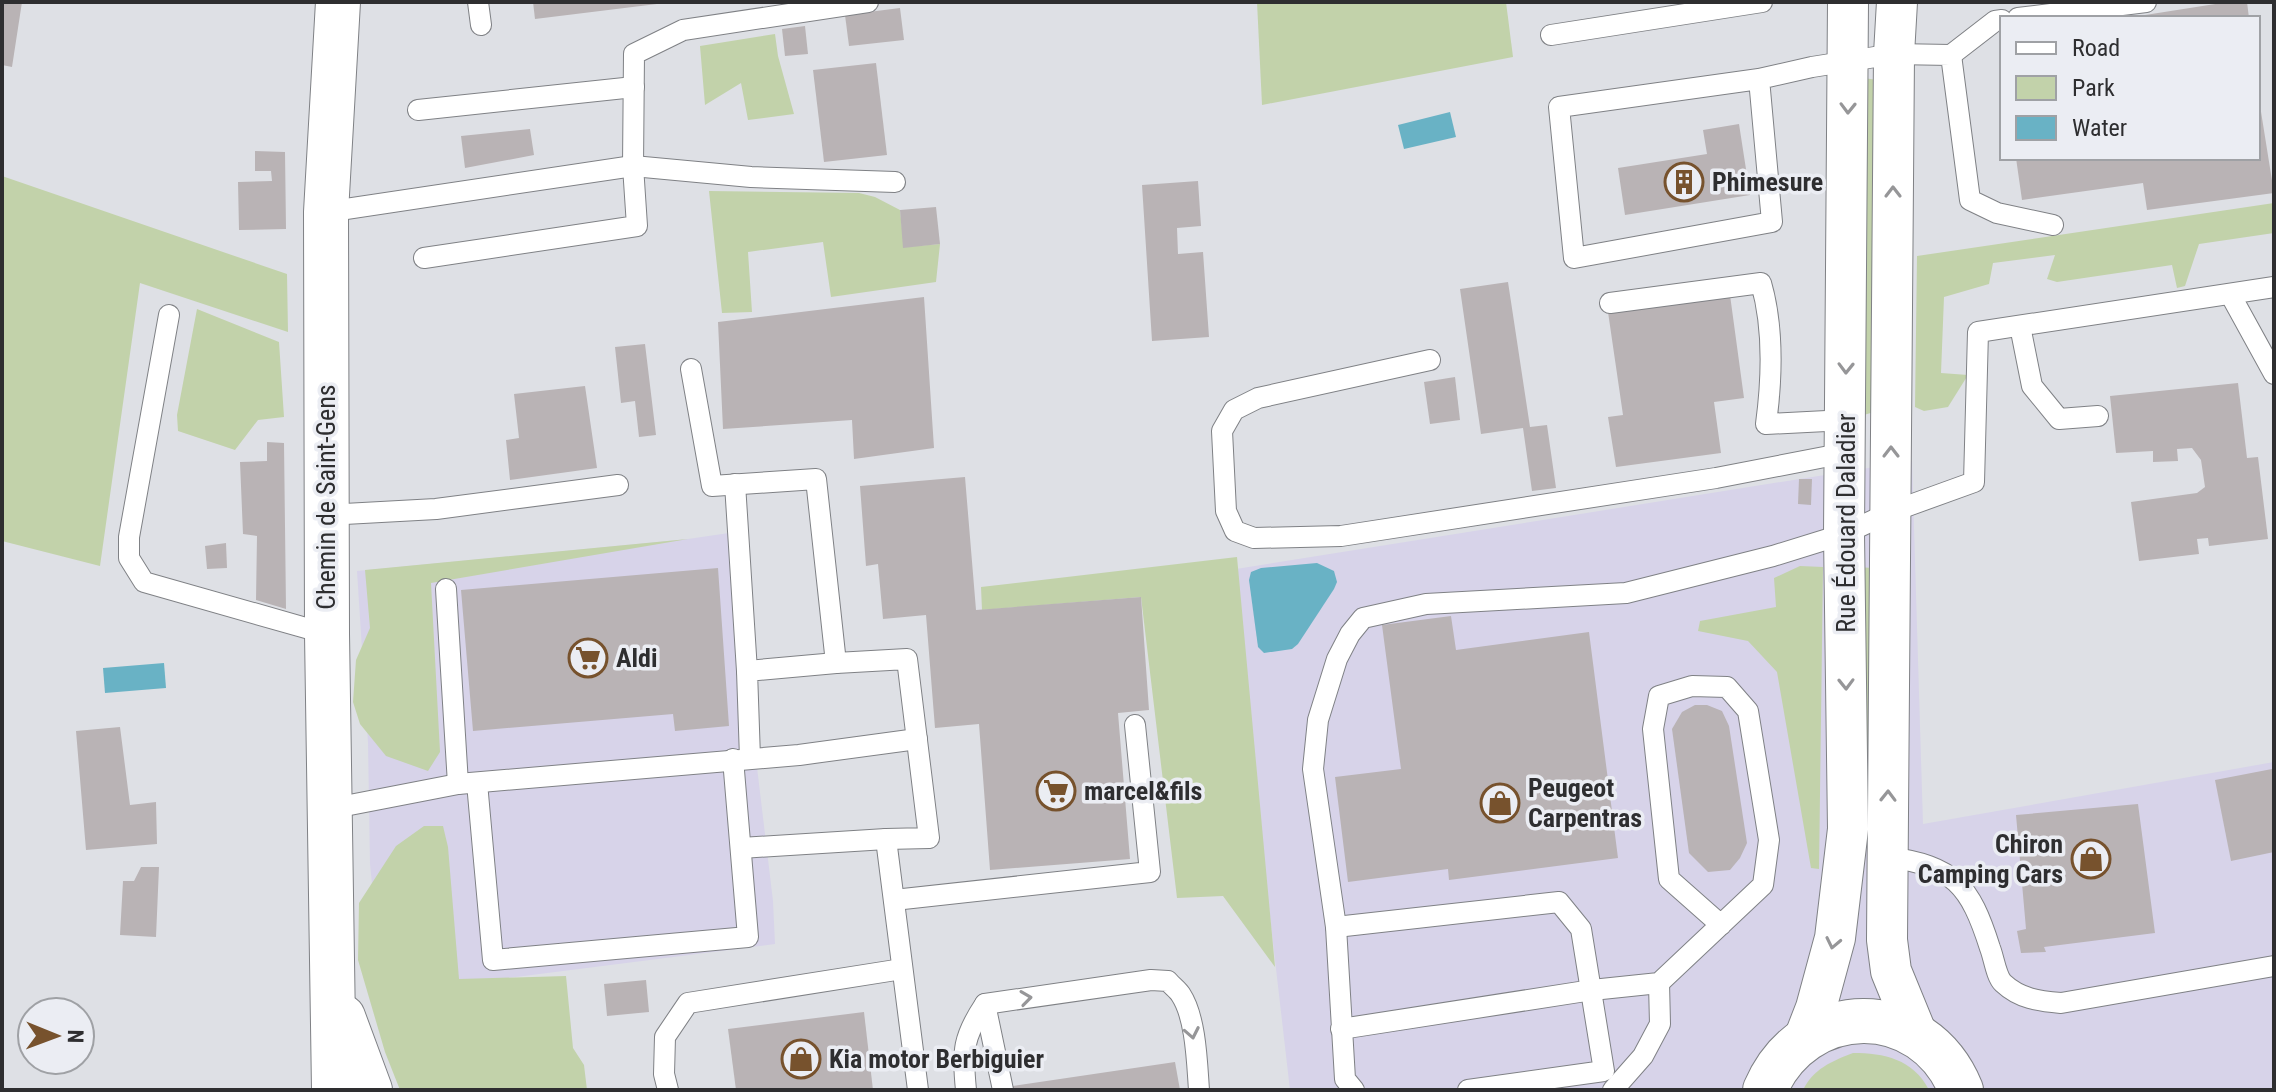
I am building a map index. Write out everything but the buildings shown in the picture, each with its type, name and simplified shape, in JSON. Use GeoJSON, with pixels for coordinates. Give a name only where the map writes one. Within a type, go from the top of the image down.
{"type":"FeatureCollection","features":[{"type":"Feature","properties":{"kind":"main road","name":"Chemin de Saint-Gens"},"geometry":{"type":"LineString","coordinates":[[334,1090],[327,634],[326,212],[338,2]]}},
{"type":"Feature","properties":{"kind":"main road","name":"Chemin de Saint-Gens"},"geometry":{"type":"LineString","coordinates":[[334,992],[370,1090]]}},
{"type":"Feature","properties":{"kind":"main road"},"geometry":{"type":"LineString","coordinates":[[1765,1090],[1786,1054],[1804,1039],[1849,1021],[1873,1021],[1897,1026],[1939,1053],[1958,1081],[1998,1090]]}},
{"type":"Feature","properties":{"kind":"street","name":"Rue Édouard Daladier"},"geometry":{"type":"LineString","coordinates":[[1804,1039],[1835,938],[1848,829],[1844,534],[1848,2]]}},
{"type":"Feature","properties":{"kind":"street","name":"Rue Édouard Daladier"},"geometry":{"type":"LineString","coordinates":[[1897,2],[1894,54],[1887,940],[1891,971],[1918,1037]]}},
{"type":"Feature","properties":{"kind":"lane"},"geometry":{"type":"LineString","coordinates":[[478,2],[481,25]]}},
{"type":"Feature","properties":{"kind":"lane"},"geometry":{"type":"LineString","coordinates":[[424,258],[637,226],[633,166],[634,54],[683,30],[868,2]]}},
{"type":"Feature","properties":{"kind":"lane"},"geometry":{"type":"LineString","coordinates":[[1551,35],[1762,2]]}},
{"type":"Feature","properties":{"kind":"lane"},"geometry":{"type":"LineString","coordinates":[[2034,16],[2146,2]]}},
{"type":"Feature","properties":{"kind":"lane"},"geometry":{"type":"LineString","coordinates":[[1759,79],[1772,222],[1574,258],[1559,107],[1759,79],[1894,54],[1951,55],[2000,20]]}},
{"type":"Feature","properties":{"kind":"lane"},"geometry":{"type":"LineString","coordinates":[[1951,55],[1970,200],[1997,213],[2053,225]]}},
{"type":"Feature","properties":{"kind":"lane"},"geometry":{"type":"LineString","coordinates":[[418,110],[634,87]]}},
{"type":"Feature","properties":{"kind":"lane"},"geometry":{"type":"LineString","coordinates":[[326,212],[633,166],[751,177],[895,182]]}},
{"type":"Feature","properties":{"kind":"lane"},"geometry":{"type":"LineString","coordinates":[[1610,303],[1761,283],[1766,301],[1772,383],[1766,424],[1845,436]]}},
{"type":"Feature","properties":{"kind":"lane"},"geometry":{"type":"LineString","coordinates":[[1354,1090],[1345,1079],[1336,927],[1313,769],[1318,720],[1337,659],[1350,634],[1363,618],[1426,604],[1626,593],[1773,556],[1844,534],[1891,512],[1974,482],[1978,332],[2274,287]]}},
{"type":"Feature","properties":{"kind":"lane"},"geometry":{"type":"LineString","coordinates":[[2230,294],[2273,376]]}},
{"type":"Feature","properties":{"kind":"lane"},"geometry":{"type":"LineString","coordinates":[[169,315],[129,537],[129,558],[144,582],[327,634]]}},
{"type":"Feature","properties":{"kind":"lane"},"geometry":{"type":"LineString","coordinates":[[2020,326],[2032,386],[2059,419],[2098,416]]}},
{"type":"Feature","properties":{"kind":"lane"},"geometry":{"type":"LineString","coordinates":[[1430,360],[1258,398],[1234,410],[1222,431],[1226,511],[1235,531],[1254,538],[1341,536],[1716,478],[1845,436]]}},
{"type":"Feature","properties":{"kind":"lane"},"geometry":{"type":"LineString","coordinates":[[691,369],[712,486],[816,479],[836,663]]}},
{"type":"Feature","properties":{"kind":"lane"},"geometry":{"type":"LineString","coordinates":[[446,589],[468,784],[493,960],[748,937],[741,848],[747,671],[735,484]]}},
{"type":"Feature","properties":{"kind":"lane"},"geometry":{"type":"LineString","coordinates":[[326,515],[436,509],[618,485]]}},
{"type":"Feature","properties":{"kind":"lane"},"geometry":{"type":"LineString","coordinates":[[741,848],[929,838],[907,659],[747,671]]}},
{"type":"Feature","properties":{"kind":"lane"},"geometry":{"type":"LineString","coordinates":[[1341,1029],[1592,990],[1659,983],[1721,925],[1763,885],[1769,840],[1748,711],[1727,687],[1692,686],[1659,696],[1653,729],[1669,879],[1721,925]]}},
{"type":"Feature","properties":{"kind":"lane"},"geometry":{"type":"LineString","coordinates":[[894,900],[1150,872],[1135,725]]}},
{"type":"Feature","properties":{"kind":"lane"},"geometry":{"type":"LineString","coordinates":[[329,809],[468,784],[799,755],[917,739]]}},
{"type":"Feature","properties":{"kind":"lane"},"geometry":{"type":"LineString","coordinates":[[886,839],[918,1090]]}},
{"type":"Feature","properties":{"kind":"lane"},"geometry":{"type":"LineString","coordinates":[[1888,857],[1922,861],[1953,877],[1980,916],[2001,982],[2029,1000],[2061,1003],[2274,966]]}},
{"type":"Feature","properties":{"kind":"lane"},"geometry":{"type":"LineString","coordinates":[[1336,927],[1559,902],[1581,929],[1610,1084]]}},
{"type":"Feature","properties":{"kind":"lane"},"geometry":{"type":"LineString","coordinates":[[668,1090],[664,1074],[665,1037],[688,1003],[902,969]]}},
{"type":"Feature","properties":{"kind":"lane"},"geometry":{"type":"LineString","coordinates":[[966,1090],[963,1054],[969,1029],[985,1004],[1151,980],[1168,981],[1182,996],[1197,1059],[1199,1090]]}},
{"type":"Feature","properties":{"kind":"lane"},"geometry":{"type":"LineString","coordinates":[[1468,1090],[1610,1084],[1643,1056],[1660,1024],[1659,983]]}},
{"type":"Feature","properties":{"kind":"lane"},"geometry":{"type":"LineString","coordinates":[[985,1004],[1003,1090]]}},
{"type":"Feature","properties":{"kind":"shaded area"},"geometry":{"type":"Polygon","coordinates":[[[1912,461],[1923,824],[2274,762],[2274,1090],[1290,1090],[1230,570],[1912,461]]]}},
{"type":"Feature","properties":{"kind":"shaded area"},"geometry":{"type":"Polygon","coordinates":[[[729,533],[773,901],[775,944],[383,994],[370,864],[368,743],[357,571],[729,533]]]}},
{"type":"Feature","properties":{"kind":"green space"},"geometry":{"type":"Polygon","coordinates":[[[1257,2],[1506,2],[1513,57],[1262,105],[1257,2]]]}},
{"type":"Feature","properties":{"kind":"green space"},"geometry":{"type":"Polygon","coordinates":[[[775,34],[794,114],[748,120],[741,83],[705,105],[700,46],[775,34]]]}},
{"type":"Feature","properties":{"kind":"green space"},"geometry":{"type":"Polygon","coordinates":[[[1863,78],[1878,80],[1874,412],[1857,417],[1863,78]]]}},
{"type":"Feature","properties":{"kind":"green space"},"geometry":{"type":"Polygon","coordinates":[[[2,176],[287,274],[288,332],[140,283],[100,566],[2,541],[2,176]]]}},
{"type":"Feature","properties":{"kind":"green space"},"geometry":{"type":"Polygon","coordinates":[[[709,191],[859,193],[875,197],[900,210],[904,247],[940,244],[936,282],[831,297],[823,242],[748,252],[752,312],[722,313],[709,191]]]}},
{"type":"Feature","properties":{"kind":"green space"},"geometry":{"type":"Polygon","coordinates":[[[2274,203],[2274,233],[2199,244],[2185,286],[2177,288],[2172,265],[2057,282],[2047,279],[2055,255],[1993,263],[1989,284],[1944,297],[1941,373],[1968,375],[1948,407],[1924,411],[1915,407],[1917,256],[2274,203]]]}},
{"type":"Feature","properties":{"kind":"green space"},"geometry":{"type":"Polygon","coordinates":[[[197,309],[279,342],[284,417],[258,420],[235,450],[178,431],[177,415],[197,309]]]}},
{"type":"Feature","properties":{"kind":"green space"},"geometry":{"type":"Polygon","coordinates":[[[688,539],[431,583],[440,752],[428,771],[386,756],[360,724],[353,702],[356,660],[370,628],[365,570],[688,539]]]}},
{"type":"Feature","properties":{"kind":"green space"},"geometry":{"type":"Polygon","coordinates":[[[1237,557],[1275,967],[1223,896],[1177,898],[1141,597],[982,610],[981,587],[1237,557]]]}},
{"type":"Feature","properties":{"kind":"green space"},"geometry":{"type":"Polygon","coordinates":[[[1800,566],[1823,567],[1819,869],[1811,868],[1777,672],[1748,641],[1698,631],[1700,621],[1776,607],[1774,578],[1800,566]]]}},
{"type":"Feature","properties":{"kind":"green space"},"geometry":{"type":"Polygon","coordinates":[[[1858,567],[1872,568],[1871,819],[1858,818],[1858,567]]]}},
{"type":"Feature","properties":{"kind":"green space"},"geometry":{"type":"Polygon","coordinates":[[[424,826],[443,826],[448,847],[459,979],[566,976],[573,1048],[584,1065],[587,1090],[400,1090],[385,1052],[358,960],[359,903],[396,846],[424,826]]]}},
{"type":"Feature","properties":{"kind":"green space"},"geometry":{"type":"Polygon","coordinates":[[[1853,1053],[1876,1054],[1897,1060],[1915,1071],[1929,1090],[1803,1090],[1818,1071],[1853,1053]]]}},
{"type":"Feature","properties":{"kind":"water"},"geometry":{"type":"Polygon","coordinates":[[[1450,112],[1456,137],[1404,149],[1398,125],[1450,112]]]}},
{"type":"Feature","properties":{"kind":"water"},"geometry":{"type":"Polygon","coordinates":[[[1317,563],[1334,571],[1337,582],[1334,589],[1298,644],[1292,649],[1264,653],[1258,647],[1249,580],[1251,572],[1261,568],[1317,563]]]}},
{"type":"Feature","properties":{"kind":"water"},"geometry":{"type":"Polygon","coordinates":[[[164,663],[166,688],[105,693],[103,668],[164,663]]]}},
{"type":"Feature","properties":{"kind":"place","name":"Phimesure"},"geometry":{"type":"Point","coordinates":[1684,182]}},
{"type":"Feature","properties":{"kind":"place","name":"Aldi"},"geometry":{"type":"Point","coordinates":[588,658]}},
{"type":"Feature","properties":{"kind":"place","name":"marcel&fils"},"geometry":{"type":"Point","coordinates":[1056,791]}},
{"type":"Feature","properties":{"kind":"place","name":"Peugeot Carpentras"},"geometry":{"type":"Point","coordinates":[1500,803]}},
{"type":"Feature","properties":{"kind":"place","name":"Chiron Camping Cars"},"geometry":{"type":"Point","coordinates":[2091,859]}},
{"type":"Feature","properties":{"kind":"place","name":"Kia motor Berbiguier"},"geometry":{"type":"Point","coordinates":[801,1059]}}]}
